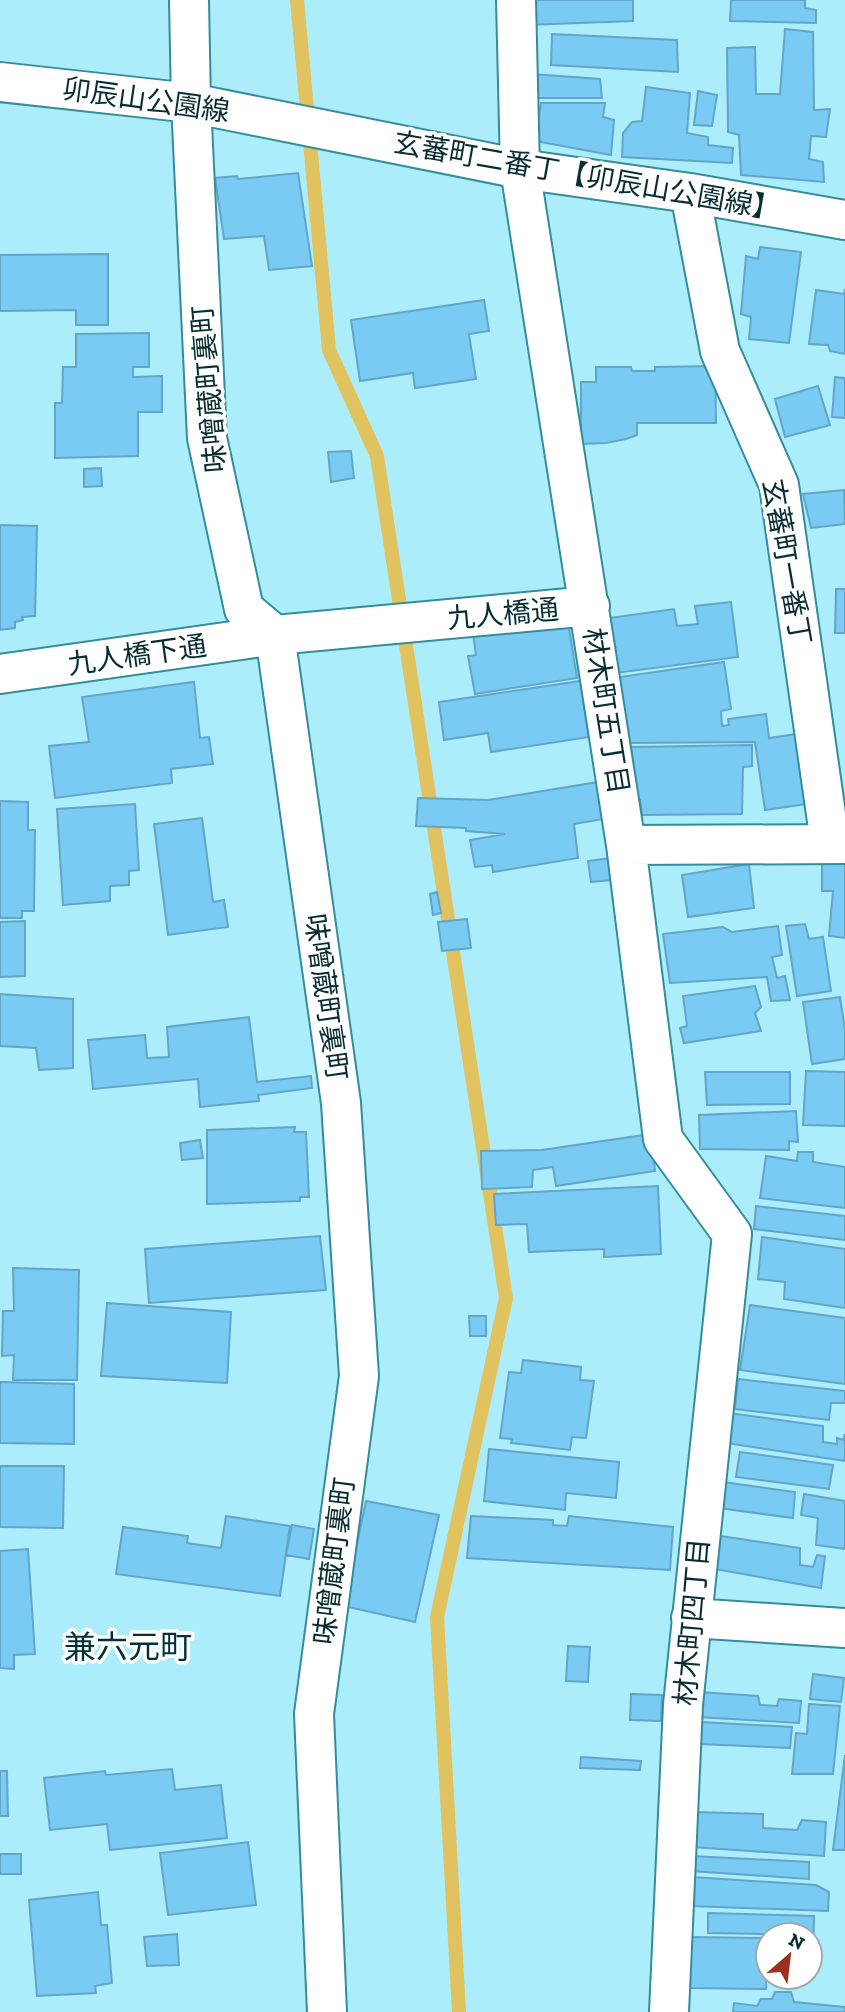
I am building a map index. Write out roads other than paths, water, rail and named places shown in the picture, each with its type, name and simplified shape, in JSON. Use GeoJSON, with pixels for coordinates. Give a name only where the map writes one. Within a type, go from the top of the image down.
{"type":"FeatureCollection","features":[{"type":"Feature","properties":{"kind":"street","name":"味噌蔵町裏町"},"geometry":{"type":"LineString","coordinates":[[190,0],[191,103],[207,438],[244,610],[275,635],[341,1103],[359,1376],[314,1714],[327,2012]]}},
{"type":"Feature","properties":{"kind":"street","name":"材木町五丁目"},"geometry":{"type":"LineString","coordinates":[[516,0],[520,169],[626,845],[663,1139],[732,1234]]}},
{"type":"Feature","properties":{"kind":"street","name":"卯辰山公園線"},"geometry":{"type":"LineString","coordinates":[[0,82],[191,103],[330,131]]}},
{"type":"Feature","properties":{"kind":"street","name":"玄蕃町二番丁【卯辰山公園線】"},"geometry":{"type":"LineString","coordinates":[[330,131],[520,169],[690,193],[845,220]]}},
{"type":"Feature","properties":{"kind":"street","name":"玄蕃町一番丁"},"geometry":{"type":"LineString","coordinates":[[690,193],[720,351],[779,485],[837,843]]}},
{"type":"Feature","properties":{"kind":"street","name":"九人橋通"},"geometry":{"type":"LineString","coordinates":[[275,635],[590,606]]}},
{"type":"Feature","properties":{"kind":"street","name":"九人橋下通"},"geometry":{"type":"LineString","coordinates":[[0,674],[275,635]]}},
{"type":"Feature","properties":{"kind":"street"},"geometry":{"type":"LineString","coordinates":[[626,845],[837,843]]}},
{"type":"Feature","properties":{"kind":"street","name":"材木町四丁目"},"geometry":{"type":"LineString","coordinates":[[669,2012],[683,1704],[732,1234]]}},
{"type":"Feature","properties":{"kind":"street"},"geometry":{"type":"LineString","coordinates":[[691,1618],[845,1628]]}},
{"type":"Feature","properties":{"kind":"waterway"},"geometry":{"type":"LineString","coordinates":[[297,0],[329,350],[377,456],[506,1298],[437,1617],[459,2012]]}},
{"type":"Feature","properties":{"kind":"district","name":"兼六元町"},"geometry":{"type":"Point","coordinates":[128,1647]}}]}
